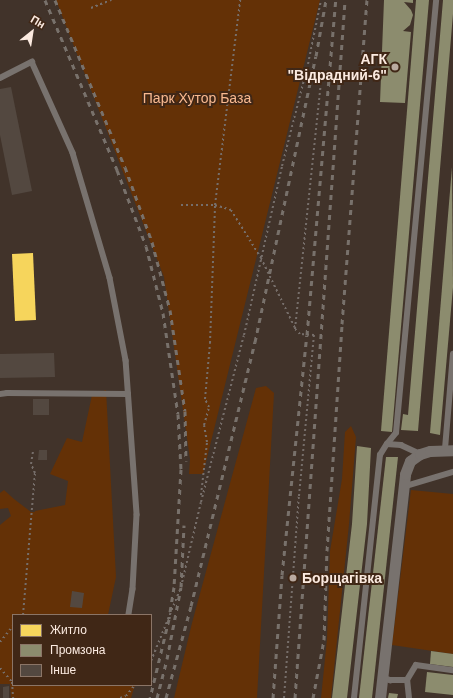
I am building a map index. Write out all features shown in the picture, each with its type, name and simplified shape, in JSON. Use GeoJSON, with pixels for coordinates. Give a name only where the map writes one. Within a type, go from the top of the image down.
{"type":"FeatureCollection","features":[{"type":"Feature","properties":{"kind":"street"},"geometry":{"type":"LineString","coordinates":[[380,698],[402,487],[405,474],[410,461],[420,454],[449,450]]}},
{"type":"Feature","properties":{"kind":"lane"},"geometry":{"type":"LineString","coordinates":[[354,698],[380,455],[396,433],[436,0]]}},
{"type":"Feature","properties":{"kind":"lane"},"geometry":{"type":"LineString","coordinates":[[0,78],[32,62],[73,153],[110,278],[126,360],[137,515],[133,589],[129,614]]}},
{"type":"Feature","properties":{"kind":"lane"},"geometry":{"type":"LineString","coordinates":[[449,450],[453,354]]}},
{"type":"Feature","properties":{"kind":"lane"},"geometry":{"type":"LineString","coordinates":[[0,394],[128,394]]}},
{"type":"Feature","properties":{"kind":"lane"},"geometry":{"type":"LineString","coordinates":[[387,444],[401,445],[420,454]]}},
{"type":"Feature","properties":{"kind":"lane"},"geometry":{"type":"LineString","coordinates":[[402,487],[453,472]]}},
{"type":"Feature","properties":{"kind":"lane"},"geometry":{"type":"LineString","coordinates":[[409,698],[407,680],[416,665],[453,670]]}},
{"type":"Feature","properties":{"kind":"lane"},"geometry":{"type":"LineString","coordinates":[[381,677],[390,680],[407,680]]}},
{"type":"Feature","properties":{"kind":"path"},"geometry":{"type":"LineString","coordinates":[[91,8],[110,0]]}},
{"type":"Feature","properties":{"kind":"path"},"geometry":{"type":"LineString","coordinates":[[201,502],[207,442],[204,425],[208,407],[206,398],[210,343],[215,205],[240,0]]}},
{"type":"Feature","properties":{"kind":"path"},"geometry":{"type":"LineString","coordinates":[[152,659],[181,587],[201,502],[244,335],[260,258],[304,79],[321,0]]}},
{"type":"Feature","properties":{"kind":"path"},"geometry":{"type":"LineString","coordinates":[[295,328],[321,83],[304,79]]}},
{"type":"Feature","properties":{"kind":"path"},"geometry":{"type":"LineString","coordinates":[[181,205],[215,205],[231,210],[260,258],[295,328],[300,334],[314,335],[299,496],[284,698]]}},
{"type":"Feature","properties":{"kind":"path"},"geometry":{"type":"LineString","coordinates":[[210,343],[211,338]]}},
{"type":"Feature","properties":{"kind":"path"},"geometry":{"type":"LineString","coordinates":[[22,614],[35,473],[31,464],[33,451]]}},
{"type":"Feature","properties":{"kind":"path"},"geometry":{"type":"LineString","coordinates":[[0,642],[12,627]]}},
{"type":"Feature","properties":{"kind":"path"},"geometry":{"type":"LineString","coordinates":[[0,668],[12,682]]}},
{"type":"Feature","properties":{"kind":"path"},"geometry":{"type":"LineString","coordinates":[[12,686],[13,698]]}},
{"type":"Feature","properties":{"kind":"path"},"geometry":{"type":"LineString","coordinates":[[120,698],[126,696],[134,686]]}},
{"type":"Feature","properties":{"kind":"green space","name":"Парк Хутор База"},"geometry":{"type":"Polygon","coordinates":[[[56,0],[320,0],[203,474],[189,474],[190,459],[164,277],[56,0]]]}},
{"type":"Feature","properties":{"kind":"green space"},"geometry":{"type":"Polygon","coordinates":[[[266,386],[274,393],[257,698],[174,698],[192,623],[256,388],[266,386]]]}},
{"type":"Feature","properties":{"kind":"green space"},"geometry":{"type":"Polygon","coordinates":[[[106,390],[116,577],[108,614],[12,614],[12,686],[135,686],[131,698],[11,698],[10,684],[0,684],[0,525],[11,516],[8,508],[0,509],[0,493],[4,490],[31,512],[65,505],[68,481],[50,474],[67,438],[82,442],[92,395],[106,390]]]}},
{"type":"Feature","properties":{"kind":"green space"},"geometry":{"type":"Polygon","coordinates":[[[351,426],[356,437],[349,524],[331,698],[321,698],[327,639],[330,551],[342,479],[345,432],[351,426]]]}},
{"type":"Feature","properties":{"kind":"green space"},"geometry":{"type":"Polygon","coordinates":[[[411,490],[453,494],[453,654],[392,645],[411,490]]]}},
{"type":"Feature","properties":{"kind":"building: Житло"},"geometry":{"type":"Polygon","coordinates":[[[33,253],[36,320],[15,321],[12,254],[33,253]]]}},
{"type":"Feature","properties":{"kind":"building: Промзона","name":"АГК \"Відрадний-6\""},"geometry":{"type":"Polygon","coordinates":[[[384,0],[413,0],[413,3],[404,2],[411,10],[413,15],[410,25],[403,31],[411,32],[405,103],[380,102],[384,0]]]}},
{"type":"Feature","properties":{"kind":"building: Промзона"},"geometry":{"type":"Polygon","coordinates":[[[416,0],[429,0],[392,432],[381,431],[416,0]]]}},
{"type":"Feature","properties":{"kind":"building: Промзона"},"geometry":{"type":"Polygon","coordinates":[[[443,0],[453,0],[453,14],[418,431],[401,430],[403,414],[408,415],[443,0]]]}},
{"type":"Feature","properties":{"kind":"building: Промзона"},"geometry":{"type":"Polygon","coordinates":[[[452,167],[453,287],[440,435],[430,433],[452,167]]]}},
{"type":"Feature","properties":{"kind":"building: Промзона"},"geometry":{"type":"Polygon","coordinates":[[[357,446],[371,448],[367,524],[347,698],[332,698],[352,524],[357,446]]]}},
{"type":"Feature","properties":{"kind":"building: Промзона"},"geometry":{"type":"Polygon","coordinates":[[[386,457],[398,457],[372,698],[359,698],[386,457]]]}},
{"type":"Feature","properties":{"kind":"building: Промзона"},"geometry":{"type":"Polygon","coordinates":[[[431,651],[453,654],[453,667],[430,664],[431,651]]]}},
{"type":"Feature","properties":{"kind":"building: Промзона"},"geometry":{"type":"Polygon","coordinates":[[[427,672],[453,675],[453,695],[425,692],[427,672]]]}},
{"type":"Feature","properties":{"kind":"building: Промзона"},"geometry":{"type":"Polygon","coordinates":[[[389,693],[398,694],[397,698],[388,698],[389,693]]]}},
{"type":"Feature","properties":{"kind":"building: Інше"},"geometry":{"type":"Polygon","coordinates":[[[11,87],[32,191],[12,195],[0,135],[0,89],[11,87]]]}},
{"type":"Feature","properties":{"kind":"building: Інше"},"geometry":{"type":"Polygon","coordinates":[[[54,353],[55,377],[0,378],[0,354],[54,353]]]}},
{"type":"Feature","properties":{"kind":"building: Інше"},"geometry":{"type":"Polygon","coordinates":[[[33,399],[49,399],[49,415],[33,415],[33,399]]]}},
{"type":"Feature","properties":{"kind":"building: Інше"},"geometry":{"type":"Polygon","coordinates":[[[39,450],[47,450],[47,460],[38,460],[39,450]]]}},
{"type":"Feature","properties":{"kind":"building: Інше"},"geometry":{"type":"Polygon","coordinates":[[[72,591],[84,593],[82,608],[70,607],[72,591]]]}},
{"type":"Feature","properties":{"kind":"building: Інше"},"geometry":{"type":"Polygon","coordinates":[[[9,686],[9,698],[3,698],[3,687],[9,686]]]}},
{"type":"Feature","properties":{"kind":"railway"},"geometry":{"type":"LineString","coordinates":[[45,0],[117,170],[146,246],[163,313],[178,414],[181,469],[174,587],[169,619],[150,698]]}},
{"type":"Feature","properties":{"kind":"railway"},"geometry":{"type":"LineString","coordinates":[[55,0],[125,167],[152,242],[170,310],[185,411],[186,461]]}},
{"type":"Feature","properties":{"kind":"railway"},"geometry":{"type":"LineString","coordinates":[[166,698],[191,606],[255,342],[316,56],[326,0]]}},
{"type":"Feature","properties":{"kind":"railway"},"geometry":{"type":"LineString","coordinates":[[273,698],[282,575],[307,335],[336,0]]}},
{"type":"Feature","properties":{"kind":"railway"},"geometry":{"type":"LineString","coordinates":[[295,698],[345,0]]}},
{"type":"Feature","properties":{"kind":"railway"},"geometry":{"type":"LineString","coordinates":[[313,698],[324,640],[327,551],[342,324],[367,0]]}},
{"type":"Feature","properties":{"kind":"railway"},"geometry":{"type":"LineString","coordinates":[[157,698],[167,659],[181,587],[184,525]]}},
{"type":"Feature","properties":{"kind":"place","name":"АГК \"Відрадний-6\""},"geometry":{"type":"Point","coordinates":[395,67]}},
{"type":"Feature","properties":{"kind":"place","name":"Борщагівка"},"geometry":{"type":"Point","coordinates":[293,578]}}]}
